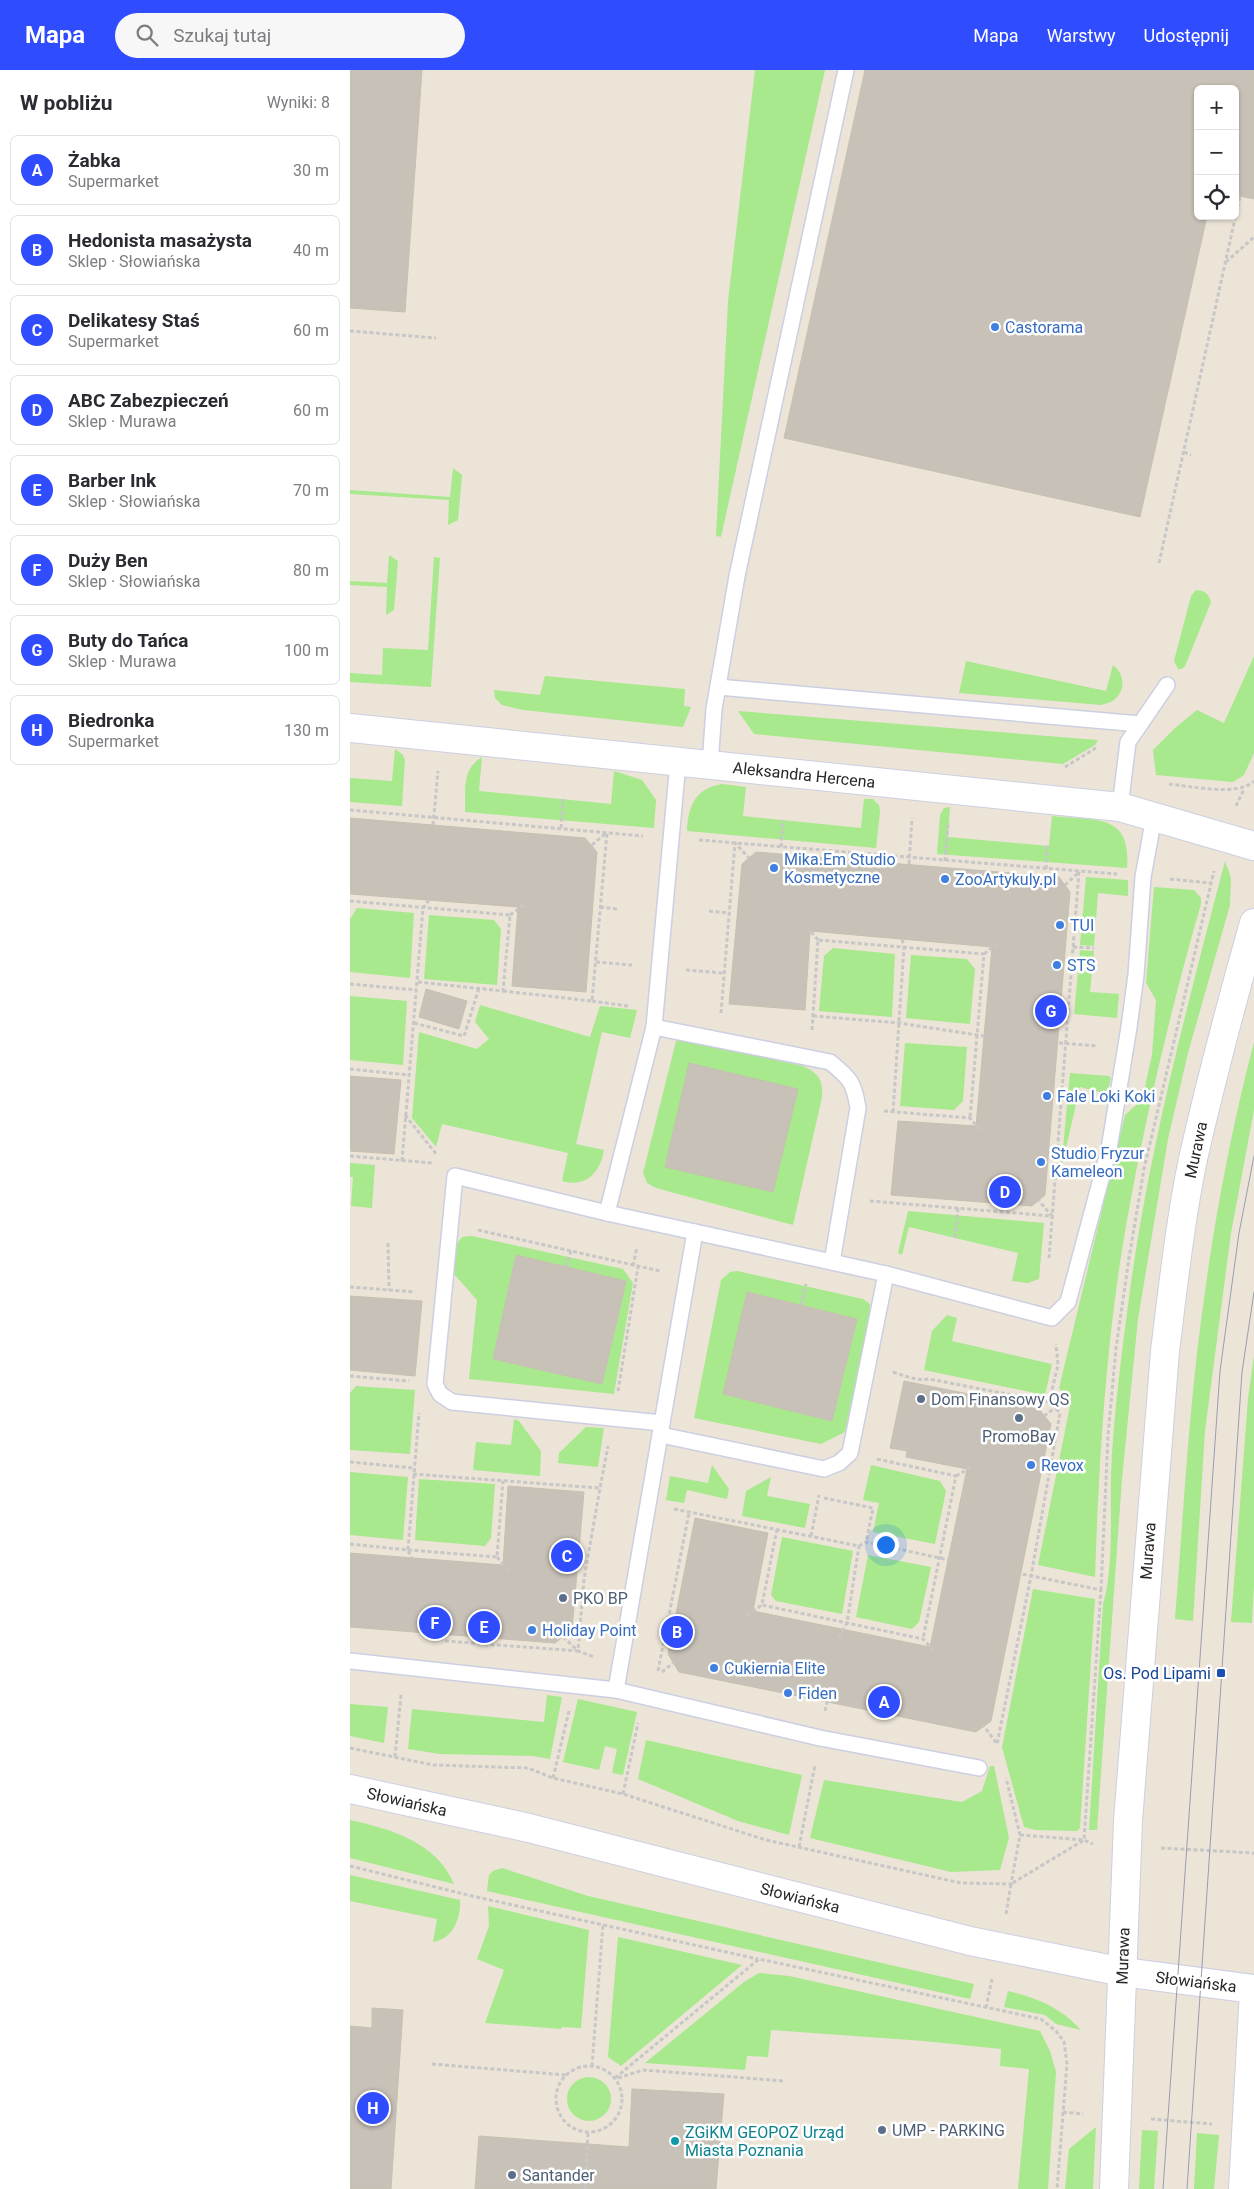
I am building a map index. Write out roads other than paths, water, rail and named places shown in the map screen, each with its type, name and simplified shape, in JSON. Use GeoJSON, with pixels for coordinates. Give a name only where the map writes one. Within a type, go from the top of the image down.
{"type":"FeatureCollection","features":[{"type":"Feature","properties":{"kind":"street","name":"Aleksandra Hercena"},"geometry":{"type":"LineString","coordinates":[[350,728],[1120,807],[1254,846]]}},
{"type":"Feature","properties":{"kind":"street","name":"Murawa"},"geometry":{"type":"LineString","coordinates":[[1114,2189],[1125,1872],[1158,1419],[1174,1273],[1195,1152],[1216,1062],[1254,924]]}},
{"type":"Feature","properties":{"kind":"street","name":"Słowiańska"},"geometry":{"type":"LineString","coordinates":[[350,1789],[530,1828],[970,1941],[1122,1972],[1254,1990]]}},
{"type":"Feature","properties":{"kind":"street"},"geometry":{"type":"LineString","coordinates":[[1243,2189],[1254,1990]]}},
{"type":"Feature","properties":{"kind":"lane"},"geometry":{"type":"LineString","coordinates":[[710,765],[714,709],[736,576],[846,70]]}},
{"type":"Feature","properties":{"kind":"lane"},"geometry":{"type":"LineString","coordinates":[[1120,807],[1128,742],[1166,685]]}},
{"type":"Feature","properties":{"kind":"lane"},"geometry":{"type":"LineString","coordinates":[[718,687],[1140,724]]}},
{"type":"Feature","properties":{"kind":"lane"},"geometry":{"type":"LineString","coordinates":[[607,1213],[654,1027],[678,762]]}},
{"type":"Feature","properties":{"kind":"lane"},"geometry":{"type":"LineString","coordinates":[[886,1274],[850,1453],[839,1463],[824,1469],[614,1416],[452,1402],[440,1394],[434,1384],[455,1176],[607,1213],[886,1274],[1052,1318],[1068,1302],[1108,1149],[1126,1049],[1136,975],[1143,876],[1154,817]]}},
{"type":"Feature","properties":{"kind":"lane"},"geometry":{"type":"LineString","coordinates":[[654,1027],[830,1062],[845,1074],[855,1087],[858,1108],[832,1262]]}},
{"type":"Feature","properties":{"kind":"lane"},"geometry":{"type":"LineString","coordinates":[[616,1690],[695,1232]]}},
{"type":"Feature","properties":{"kind":"lane"},"geometry":{"type":"LineString","coordinates":[[350,1661],[616,1690],[820,1738],[979,1768]]}},
{"type":"Feature","properties":{"kind":"tram line"},"geometry":{"type":"LineString","coordinates":[[1163,2189],[1220,1371],[1239,1233],[1254,1156]]}},
{"type":"Feature","properties":{"kind":"tram line"},"geometry":{"type":"LineString","coordinates":[[1187,2189],[1242,1372],[1254,1292]]}},
{"type":"Feature","properties":{"kind":"place","name":"Castorama"},"geometry":{"type":"Point","coordinates":[995,327]}},
{"type":"Feature","properties":{"kind":"place","name":"Mika.Em Studio Kosmetyczne"},"geometry":{"type":"Point","coordinates":[774,868]}},
{"type":"Feature","properties":{"kind":"place","name":"ZooArtykuly.pl"},"geometry":{"type":"Point","coordinates":[945,879]}},
{"type":"Feature","properties":{"kind":"place","name":"TUI"},"geometry":{"type":"Point","coordinates":[1060,925]}},
{"type":"Feature","properties":{"kind":"place","name":"STS"},"geometry":{"type":"Point","coordinates":[1057,965]}},
{"type":"Feature","properties":{"kind":"place","name":"Buty do Tańca"},"geometry":{"type":"Point","coordinates":[1051,1011]}},
{"type":"Feature","properties":{"kind":"place","name":"Fale Loki Koki"},"geometry":{"type":"Point","coordinates":[1047,1096]}},
{"type":"Feature","properties":{"kind":"place","name":"Studio Fryzur Kameleon"},"geometry":{"type":"Point","coordinates":[1041,1162]}},
{"type":"Feature","properties":{"kind":"place","name":"ABC Zabezpieczeń"},"geometry":{"type":"Point","coordinates":[1005,1192]}},
{"type":"Feature","properties":{"kind":"place","name":"Dom Finansowy QS"},"geometry":{"type":"Point","coordinates":[921,1399]}},
{"type":"Feature","properties":{"kind":"place","name":"PromoBay"},"geometry":{"type":"Point","coordinates":[1019,1418]}},
{"type":"Feature","properties":{"kind":"place","name":"Revox"},"geometry":{"type":"Point","coordinates":[1031,1465]}},
{"type":"Feature","properties":{"kind":"place","name":"Delikatesy Staś"},"geometry":{"type":"Point","coordinates":[567,1556]}},
{"type":"Feature","properties":{"kind":"place","name":"PKO BP"},"geometry":{"type":"Point","coordinates":[563,1598]}},
{"type":"Feature","properties":{"kind":"place","name":"Duży Ben"},"geometry":{"type":"Point","coordinates":[435,1623]}},
{"type":"Feature","properties":{"kind":"place","name":"Barber Ink"},"geometry":{"type":"Point","coordinates":[484,1627]}},
{"type":"Feature","properties":{"kind":"place","name":"Holiday Point"},"geometry":{"type":"Point","coordinates":[532,1630]}},
{"type":"Feature","properties":{"kind":"place","name":"Hedonista masażysta"},"geometry":{"type":"Point","coordinates":[677,1632]}},
{"type":"Feature","properties":{"kind":"place","name":"Cukiernia Elite"},"geometry":{"type":"Point","coordinates":[714,1668]}},
{"type":"Feature","properties":{"kind":"place","name":"Os. Pod Lipami"},"geometry":{"type":"Point","coordinates":[1221,1673]}},
{"type":"Feature","properties":{"kind":"place","name":"Fiden"},"geometry":{"type":"Point","coordinates":[788,1693]}},
{"type":"Feature","properties":{"kind":"place","name":"Żabka"},"geometry":{"type":"Point","coordinates":[884,1702]}},
{"type":"Feature","properties":{"kind":"place","name":"Biedronka"},"geometry":{"type":"Point","coordinates":[373,2108]}},
{"type":"Feature","properties":{"kind":"place","name":"UMP - PARKING"},"geometry":{"type":"Point","coordinates":[882,2130]}},
{"type":"Feature","properties":{"kind":"place","name":"ZGiKM GEOPOZ Urząd Miasta Poznania"},"geometry":{"type":"Point","coordinates":[675,2141]}},
{"type":"Feature","properties":{"kind":"place","name":"Santander"},"geometry":{"type":"Point","coordinates":[512,2175]}}]}
